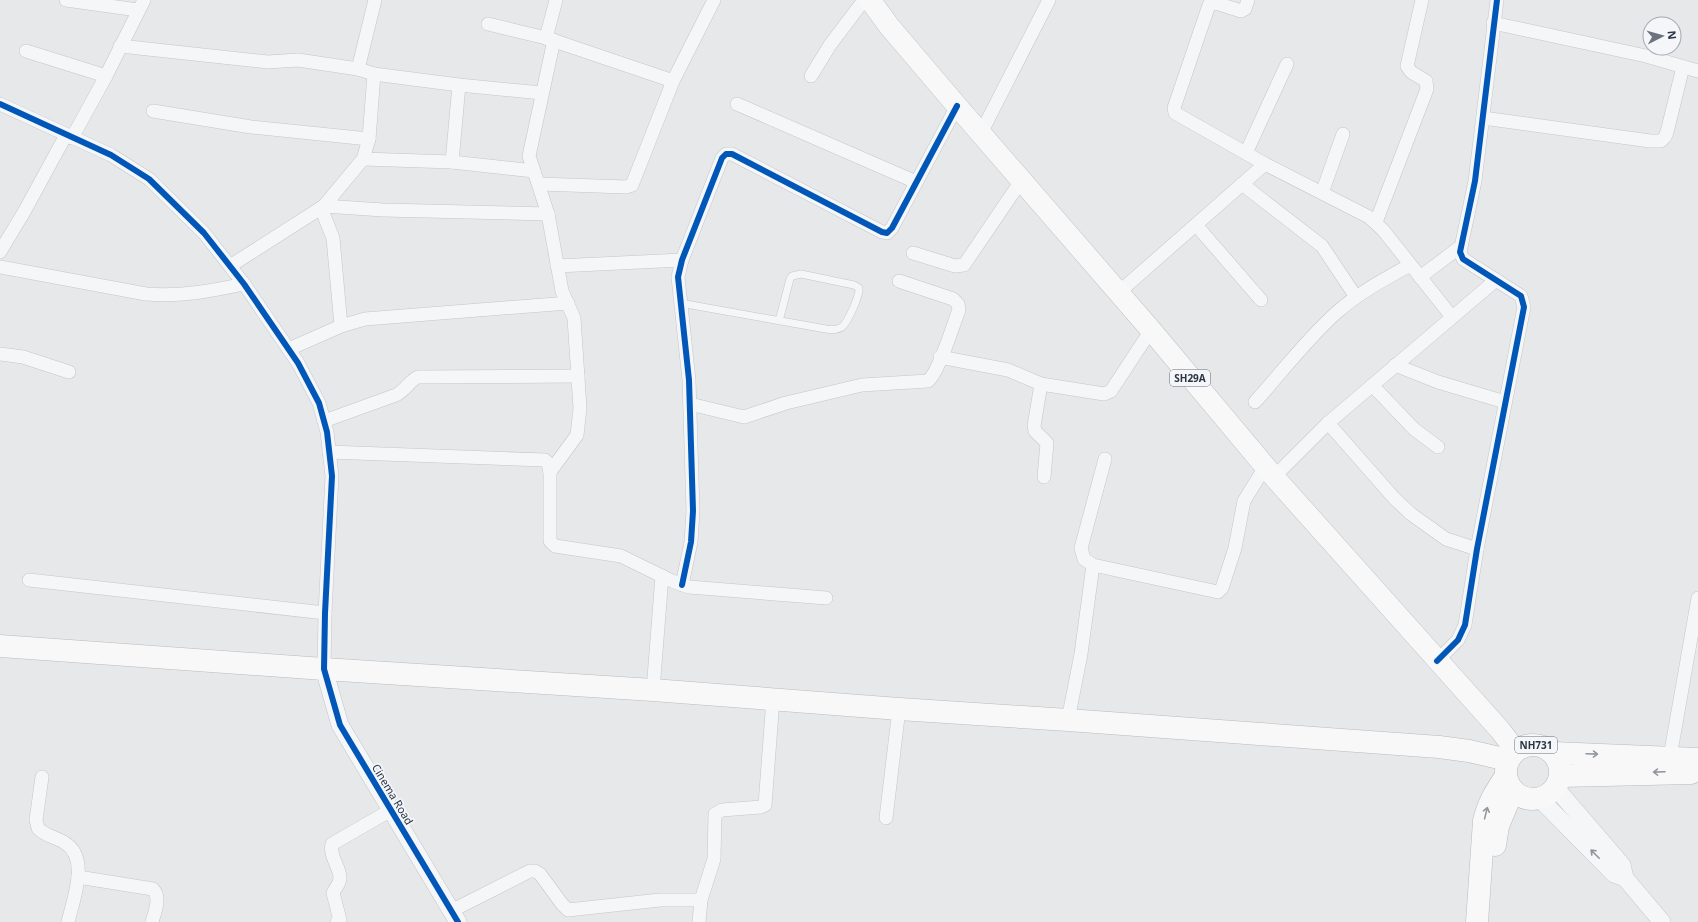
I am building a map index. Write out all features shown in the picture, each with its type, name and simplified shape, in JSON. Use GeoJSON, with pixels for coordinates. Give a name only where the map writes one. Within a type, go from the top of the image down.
{"type":"FeatureCollection","features":[{"type":"Feature","properties":{"kind":"highway"},"geometry":{"type":"LineString","coordinates":[[0,646],[324,670],[773,698],[899,709],[1439,747],[1469,751],[1511,769],[1521,796],[1530,799],[1551,787],[1668,772],[1698,773]]}},
{"type":"Feature","properties":{"kind":"highway","name":"NH731"},"geometry":{"type":"LineString","coordinates":[[1511,769],[1523,746],[1534,745],[1546,748],[1553,753],[1558,760],[1551,787]]}},
{"type":"Feature","properties":{"kind":"highway","name":"NH731"},"geometry":{"type":"LineString","coordinates":[[1553,753],[1698,759]]}},
{"type":"Feature","properties":{"kind":"highway"},"geometry":{"type":"LineString","coordinates":[[1477,922],[1484,821],[1488,806],[1494,794],[1511,769]]}},
{"type":"Feature","properties":{"kind":"highway"},"geometry":{"type":"LineString","coordinates":[[1489,922],[1492,873],[1498,826],[1511,769]]}},
{"type":"Feature","properties":{"kind":"main road","name":"SH29A"},"geometry":{"type":"LineString","coordinates":[[870,0],[889,26],[956,106],[1151,330],[1270,472],[1500,730],[1511,769]]}},
{"type":"Feature","properties":{"kind":"street"},"geometry":{"type":"LineString","coordinates":[[0,252],[106,76],[141,5],[66,0]]}},
{"type":"Feature","properties":{"kind":"street"},"geometry":{"type":"LineString","coordinates":[[358,69],[375,0]]}},
{"type":"Feature","properties":{"kind":"street"},"geometry":{"type":"LineString","coordinates":[[550,472],[578,435],[580,408],[576,327],[573,312],[562,291],[548,214],[539,184],[529,160],[529,150],[542,93],[556,0]]}},
{"type":"Feature","properties":{"kind":"street"},"geometry":{"type":"LineString","coordinates":[[539,184],[626,187],[632,185],[673,81],[714,0]]}},
{"type":"Feature","properties":{"kind":"street"},"geometry":{"type":"LineString","coordinates":[[811,76],[830,45],[864,0]]}},
{"type":"Feature","properties":{"kind":"street"},"geometry":{"type":"LineString","coordinates":[[981,133],[1049,0]]}},
{"type":"Feature","properties":{"kind":"street"},"geometry":{"type":"LineString","coordinates":[[1248,0],[1245,8],[1240,11],[1216,3],[1209,5],[1174,110],[1178,116],[1265,164],[1376,222],[1452,317]]}},
{"type":"Feature","properties":{"kind":"street"},"geometry":{"type":"LineString","coordinates":[[1376,222],[1427,89],[1426,81],[1411,72],[1407,66],[1422,0]]}},
{"type":"Feature","properties":{"kind":"street"},"geometry":{"type":"LineString","coordinates":[[1437,661],[1458,640],[1464,630],[1476,549],[1523,302],[1517,293],[1463,259],[1460,255],[1460,247],[1476,181],[1493,23],[1497,0]]}},
{"type":"Feature","properties":{"kind":"street"},"geometry":{"type":"LineString","coordinates":[[1493,23],[1646,56],[1698,71]]}},
{"type":"Feature","properties":{"kind":"street"},"geometry":{"type":"LineString","coordinates":[[488,24],[550,39],[673,81]]}},
{"type":"Feature","properties":{"kind":"street"},"geometry":{"type":"LineString","coordinates":[[120,46],[268,62],[298,60],[358,69],[374,74],[459,86],[542,93]]}},
{"type":"Feature","properties":{"kind":"street"},"geometry":{"type":"LineString","coordinates":[[26,51],[106,76]]}},
{"type":"Feature","properties":{"kind":"street"},"geometry":{"type":"LineString","coordinates":[[1246,153],[1287,64]]}},
{"type":"Feature","properties":{"kind":"street"},"geometry":{"type":"LineString","coordinates":[[1482,118],[1650,141],[1661,141],[1667,132],[1683,67]]}},
{"type":"Feature","properties":{"kind":"street"},"geometry":{"type":"LineString","coordinates":[[230,266],[322,207],[363,159],[369,139],[374,74]]}},
{"type":"Feature","properties":{"kind":"street"},"geometry":{"type":"LineString","coordinates":[[452,162],[459,86]]}},
{"type":"Feature","properties":{"kind":"street"},"geometry":{"type":"LineString","coordinates":[[0,104],[111,155],[148,179],[204,233],[244,284],[298,363],[319,403],[324,421],[332,476],[325,613],[324,670]]}},
{"type":"Feature","properties":{"kind":"street"},"geometry":{"type":"LineString","coordinates":[[737,104],[916,182]]}},
{"type":"Feature","properties":{"kind":"street"},"geometry":{"type":"LineString","coordinates":[[682,585],[693,524],[690,404],[678,277],[682,260],[722,158],[728,154],[885,233],[889,232],[892,228],[956,106]]}},
{"type":"Feature","properties":{"kind":"street"},"geometry":{"type":"LineString","coordinates":[[153,111],[250,127],[369,139]]}},
{"type":"Feature","properties":{"kind":"street"},"geometry":{"type":"LineString","coordinates":[[1322,193],[1343,134]]}},
{"type":"Feature","properties":{"kind":"street"},"geometry":{"type":"LineString","coordinates":[[363,159],[452,162],[534,171]]}},
{"type":"Feature","properties":{"kind":"street"},"geometry":{"type":"LineString","coordinates":[[1118,293],[1265,164]]}},
{"type":"Feature","properties":{"kind":"street"},"geometry":{"type":"LineString","coordinates":[[913,252],[955,266],[964,265],[1021,181]]}},
{"type":"Feature","properties":{"kind":"street"},"geometry":{"type":"LineString","coordinates":[[1242,184],[1322,246],[1356,297]]}},
{"type":"Feature","properties":{"kind":"street"},"geometry":{"type":"LineString","coordinates":[[322,207],[548,214]]}},
{"type":"Feature","properties":{"kind":"street"},"geometry":{"type":"LineString","coordinates":[[322,207],[333,238],[341,326]]}},
{"type":"Feature","properties":{"kind":"street"},"geometry":{"type":"LineString","coordinates":[[1196,225],[1262,300]]}},
{"type":"Feature","properties":{"kind":"street"},"geometry":{"type":"LineString","coordinates":[[1420,277],[1460,247]]}},
{"type":"Feature","properties":{"kind":"street"},"geometry":{"type":"LineString","coordinates":[[557,266],[682,260]]}},
{"type":"Feature","properties":{"kind":"street"},"geometry":{"type":"LineString","coordinates":[[1255,402],[1315,334],[1337,312],[1356,297],[1410,265]]}},
{"type":"Feature","properties":{"kind":"street"},"geometry":{"type":"LineString","coordinates":[[0,267],[146,294],[160,295],[206,292],[244,284]]}},
{"type":"Feature","properties":{"kind":"street"},"geometry":{"type":"LineString","coordinates":[[1105,459],[1081,548],[1084,559],[1093,565],[1220,592],[1235,548],[1244,501],[1270,472],[1496,280]]}},
{"type":"Feature","properties":{"kind":"street"},"geometry":{"type":"LineString","coordinates":[[690,404],[740,416],[748,416],[786,403],[862,385],[928,380],[933,376],[959,310],[958,304],[953,299],[899,281]]}},
{"type":"Feature","properties":{"kind":"street"},"geometry":{"type":"LineString","coordinates":[[289,350],[354,321],[381,316],[568,303]]}},
{"type":"Feature","properties":{"kind":"street"},"geometry":{"type":"LineString","coordinates":[[940,357],[1008,370],[1041,384],[1107,394],[1114,388],[1151,330]]}},
{"type":"Feature","properties":{"kind":"street"},"geometry":{"type":"LineString","coordinates":[[0,354],[30,359],[69,372]]}},
{"type":"Feature","properties":{"kind":"street"},"geometry":{"type":"LineString","coordinates":[[1396,366],[1438,382],[1505,402]]}},
{"type":"Feature","properties":{"kind":"street"},"geometry":{"type":"LineString","coordinates":[[324,421],[396,395],[406,389],[413,380],[418,377],[578,376]]}},
{"type":"Feature","properties":{"kind":"street"},"geometry":{"type":"LineString","coordinates":[[1041,384],[1034,423],[1035,431],[1047,443],[1044,477]]}},
{"type":"Feature","properties":{"kind":"street"},"geometry":{"type":"LineString","coordinates":[[1372,385],[1414,428],[1438,447]]}},
{"type":"Feature","properties":{"kind":"street"},"geometry":{"type":"LineString","coordinates":[[1328,423],[1394,498],[1411,514],[1446,539],[1476,549]]}},
{"type":"Feature","properties":{"kind":"street"},"geometry":{"type":"LineString","coordinates":[[329,452],[539,459],[548,463],[550,472],[550,537],[553,545],[621,556],[682,585],[697,588],[826,598]]}},
{"type":"Feature","properties":{"kind":"street"},"geometry":{"type":"LineString","coordinates":[[1068,720],[1081,654],[1093,565]]}},
{"type":"Feature","properties":{"kind":"street"},"geometry":{"type":"LineString","coordinates":[[653,690],[662,576]]}},
{"type":"Feature","properties":{"kind":"street"},"geometry":{"type":"LineString","coordinates":[[29,580],[325,613]]}},
{"type":"Feature","properties":{"kind":"street"},"geometry":{"type":"LineString","coordinates":[[1670,757],[1698,598]]}},
{"type":"Feature","properties":{"kind":"street","name":"Cinema Road"},"geometry":{"type":"LineString","coordinates":[[324,670],[340,725],[454,916]]}},
{"type":"Feature","properties":{"kind":"street"},"geometry":{"type":"LineString","coordinates":[[699,922],[701,900],[714,859],[714,818],[716,812],[722,810],[761,807],[765,805],[773,698]]}},
{"type":"Feature","properties":{"kind":"street"},"geometry":{"type":"LineString","coordinates":[[886,818],[899,709]]}},
{"type":"Feature","properties":{"kind":"street"},"geometry":{"type":"LineString","coordinates":[[42,777],[36,820],[38,828],[70,847],[77,858],[78,877],[68,922]]}},
{"type":"Feature","properties":{"kind":"street"},"geometry":{"type":"LineString","coordinates":[[1551,787],[1622,865],[1625,878],[1662,922]]}},
{"type":"Feature","properties":{"kind":"street"},"geometry":{"type":"LineString","coordinates":[[337,922],[340,920],[333,893],[339,883],[340,875],[332,853],[332,844],[391,810]]}},
{"type":"Feature","properties":{"kind":"street"},"geometry":{"type":"LineString","coordinates":[[454,916],[530,871],[535,871],[540,874],[568,910],[660,900],[701,900]]}},
{"type":"Feature","properties":{"kind":"street"},"geometry":{"type":"LineString","coordinates":[[78,877],[152,889],[157,895],[152,922]]}},
{"type":"Feature","properties":{"kind":"lane"},"geometry":{"type":"LineString","coordinates":[[680,303],[780,321],[826,329],[840,328],[846,323],[859,295],[859,288],[854,285],[807,275],[792,276],[780,321]]}},
{"type":"Feature","properties":{"kind":"cycle path"},"geometry":{"type":"LineString","coordinates":[[1437,661],[1458,640],[1465,625],[1477,549],[1524,307],[1521,296],[1463,259],[1460,252],[1475,181],[1497,0]]}},
{"type":"Feature","properties":{"kind":"cycle path"},"geometry":{"type":"LineString","coordinates":[[0,104],[111,155],[149,179],[204,233],[244,284],[298,363],[319,403],[327,432],[332,476],[325,613],[324,669],[340,725],[458,922]]}},
{"type":"Feature","properties":{"kind":"cycle path"},"geometry":{"type":"LineString","coordinates":[[682,585],[691,542],[693,511],[689,380],[678,277],[682,260],[722,158],[726,154],[732,154],[882,232],[887,233],[892,228],[957,106]]}}]}
